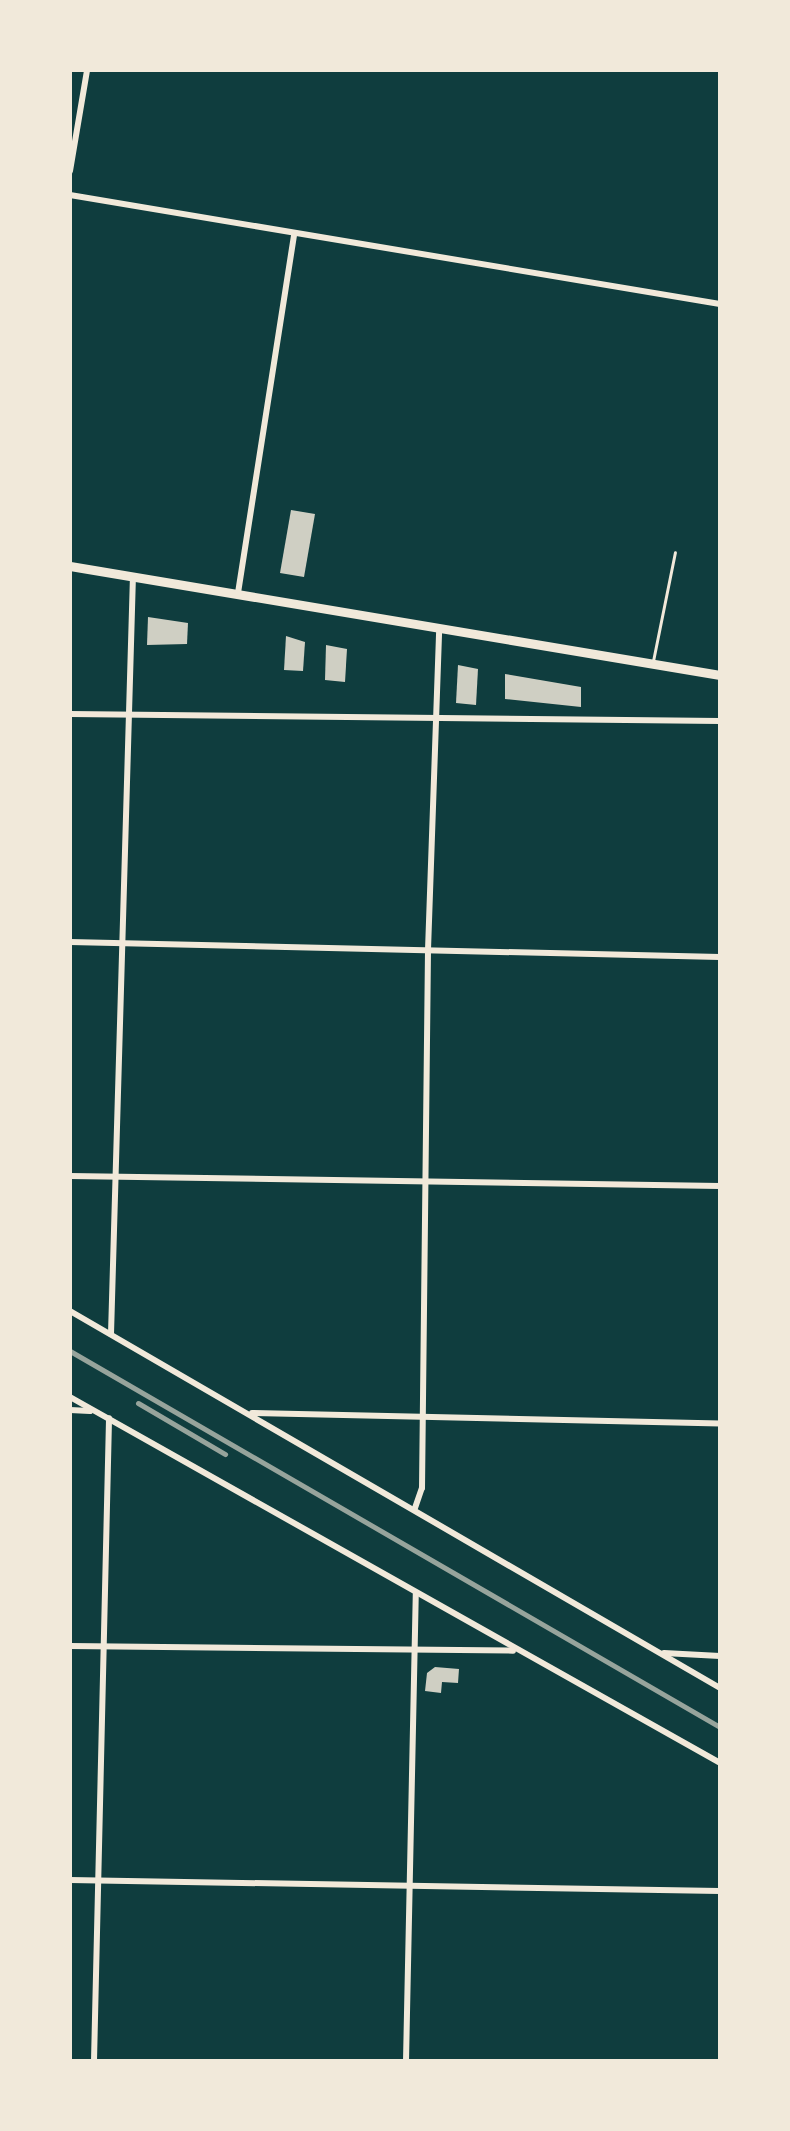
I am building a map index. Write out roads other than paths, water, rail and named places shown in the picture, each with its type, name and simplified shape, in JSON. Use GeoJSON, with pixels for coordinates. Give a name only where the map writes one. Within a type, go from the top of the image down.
{"type":"FeatureCollection","features":[{"type":"Feature","properties":{"kind":"main road"},"geometry":{"type":"LineString","coordinates":[[70,566],[439,629],[653,661],[720,675]]}},
{"type":"Feature","properties":{"kind":"street"},"geometry":{"type":"LineString","coordinates":[[70,171],[87,70]]}},
{"type":"Feature","properties":{"kind":"street"},"geometry":{"type":"LineString","coordinates":[[70,195],[720,304]]}},
{"type":"Feature","properties":{"kind":"street"},"geometry":{"type":"LineString","coordinates":[[238,593],[294,234]]}},
{"type":"Feature","properties":{"kind":"street"},"geometry":{"type":"LineString","coordinates":[[111,1334],[117,1176],[125,716],[133,577]]}},
{"type":"Feature","properties":{"kind":"street"},"geometry":{"type":"LineString","coordinates":[[415,1508],[422,1488],[424,1419],[428,950],[439,629]]}},
{"type":"Feature","properties":{"kind":"street"},"geometry":{"type":"LineString","coordinates":[[70,714],[720,721]]}},
{"type":"Feature","properties":{"kind":"street"},"geometry":{"type":"LineString","coordinates":[[70,942],[720,957]]}},
{"type":"Feature","properties":{"kind":"street"},"geometry":{"type":"LineString","coordinates":[[70,1176],[720,1186]]}},
{"type":"Feature","properties":{"kind":"street"},"geometry":{"type":"LineString","coordinates":[[70,1311],[415,1508],[720,1688]]}},
{"type":"Feature","properties":{"kind":"street"},"geometry":{"type":"LineString","coordinates":[[70,1397],[720,1763]]}},
{"type":"Feature","properties":{"kind":"street"},"geometry":{"type":"LineString","coordinates":[[70,1410],[93,1411]]}},
{"type":"Feature","properties":{"kind":"street"},"geometry":{"type":"LineString","coordinates":[[251,1413],[720,1424]]}},
{"type":"Feature","properties":{"kind":"street"},"geometry":{"type":"LineString","coordinates":[[94,2061],[101,1881],[109,1418]]}},
{"type":"Feature","properties":{"kind":"street"},"geometry":{"type":"LineString","coordinates":[[406,2061],[416,1594]]}},
{"type":"Feature","properties":{"kind":"street"},"geometry":{"type":"LineString","coordinates":[[70,1646],[517,1651]]}},
{"type":"Feature","properties":{"kind":"street"},"geometry":{"type":"LineString","coordinates":[[661,1653],[720,1656]]}},
{"type":"Feature","properties":{"kind":"street"},"geometry":{"type":"LineString","coordinates":[[70,1880],[720,1891]]}},
{"type":"Feature","properties":{"kind":"lane"},"geometry":{"type":"LineString","coordinates":[[653,661],[675,552]]}},
{"type":"Feature","properties":{"kind":"railway"},"geometry":{"type":"LineString","coordinates":[[70,1351],[720,1727]]}},
{"type":"Feature","properties":{"kind":"railway"},"geometry":{"type":"LineString","coordinates":[[138,1403],[225,1454]]}}]}
